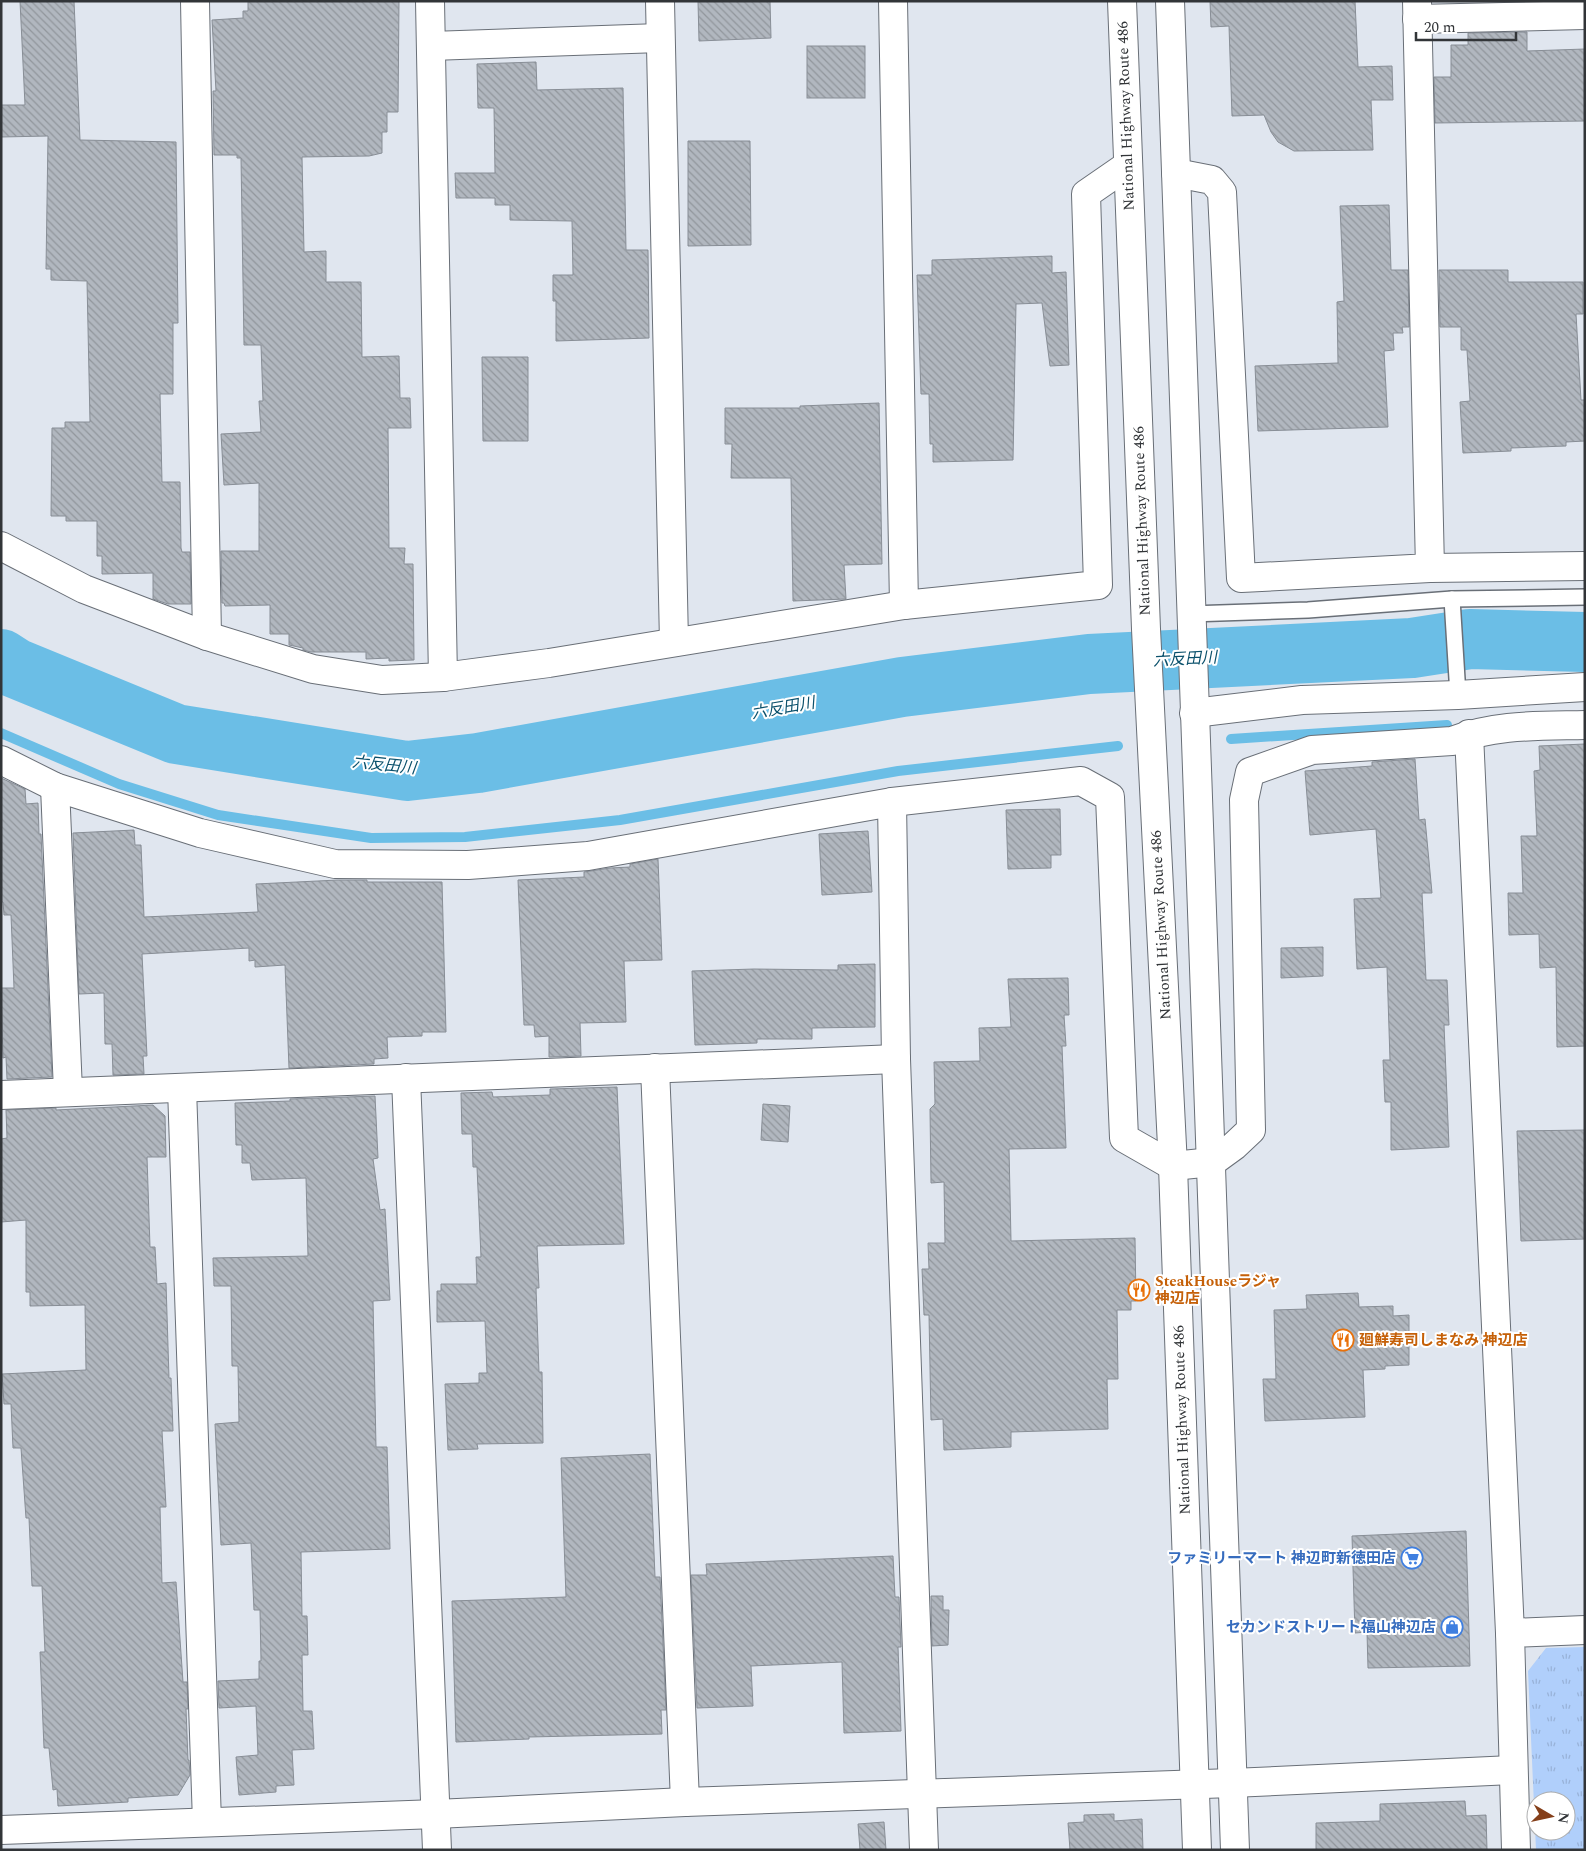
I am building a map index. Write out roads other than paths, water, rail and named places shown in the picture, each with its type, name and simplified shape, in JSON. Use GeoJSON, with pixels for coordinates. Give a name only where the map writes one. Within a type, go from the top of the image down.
{"type":"FeatureCollection","features":[{"type":"Feature","properties":{"kind":"main road"},"geometry":{"type":"LineString","coordinates":[[195,1],[207,636]]}},
{"type":"Feature","properties":{"kind":"main road"},"geometry":{"type":"LineString","coordinates":[[430,1],[443,677]]}},
{"type":"Feature","properties":{"kind":"main road"},"geometry":{"type":"LineString","coordinates":[[660,1],[674,642]]}},
{"type":"Feature","properties":{"kind":"main road"},"geometry":{"type":"LineString","coordinates":[[894,1],[904,605]]}},
{"type":"Feature","properties":{"kind":"main road","name":"National Highway Route 486"},"geometry":{"type":"LineString","coordinates":[[1122,1],[1146,629],[1173,1166],[1197,1850]]}},
{"type":"Feature","properties":{"kind":"main road"},"geometry":{"type":"LineString","coordinates":[[1170,1],[1235,1850]]}},
{"type":"Feature","properties":{"kind":"main road"},"geometry":{"type":"LineString","coordinates":[[1430,568],[1417,10],[1585,15]]}},
{"type":"Feature","properties":{"kind":"main road"},"geometry":{"type":"LineString","coordinates":[[430,46],[660,38]]}},
{"type":"Feature","properties":{"kind":"main road"},"geometry":{"type":"LineString","coordinates":[[1,546],[84,589],[207,636],[313,669],[382,680],[443,677],[549,663],[904,605],[1098,585],[1086,194],[1128,165]]}},
{"type":"Feature","properties":{"kind":"main road"},"geometry":{"type":"LineString","coordinates":[[1176,173],[1212,180],[1222,192],[1241,578],[1430,568],[1585,566]]}},
{"type":"Feature","properties":{"kind":"main road"},"geometry":{"type":"LineString","coordinates":[[1194,707],[1458,689],[1585,687]]}},
{"type":"Feature","properties":{"kind":"main road"},"geometry":{"type":"LineString","coordinates":[[1,760],[54,787],[200,833],[335,864],[468,865],[588,856],[892,802],[1081,781],[1110,797],[1124,1138],[1173,1166],[1212,1162],[1234,1146],[1251,1130],[1244,800],[1250,772],[1312,750],[1452,741],[1469,734],[1507,727],[1585,725]]}},
{"type":"Feature","properties":{"kind":"main road"},"geometry":{"type":"LineString","coordinates":[[1469,734],[1510,1633],[1512,1770],[1516,1850]]}},
{"type":"Feature","properties":{"kind":"main road"},"geometry":{"type":"LineString","coordinates":[[54,787],[68,1091]]}},
{"type":"Feature","properties":{"kind":"main road"},"geometry":{"type":"LineString","coordinates":[[892,802],[896,1059],[924,1850]]}},
{"type":"Feature","properties":{"kind":"main road"},"geometry":{"type":"LineString","coordinates":[[1,1095],[896,1059]]}},
{"type":"Feature","properties":{"kind":"main road"},"geometry":{"type":"LineString","coordinates":[[655,1068],[685,1802]]}},
{"type":"Feature","properties":{"kind":"main road"},"geometry":{"type":"LineString","coordinates":[[406,1078],[437,1850]]}},
{"type":"Feature","properties":{"kind":"main road"},"geometry":{"type":"LineString","coordinates":[[182,1088],[207,1822]]}},
{"type":"Feature","properties":{"kind":"main road"},"geometry":{"type":"LineString","coordinates":[[1510,1633],[1585,1630]]}},
{"type":"Feature","properties":{"kind":"main road"},"geometry":{"type":"LineString","coordinates":[[1,1830],[436,1814],[685,1802],[1194,1785],[1512,1770]]}},
{"type":"Feature","properties":{"kind":"lane"},"geometry":{"type":"LineString","coordinates":[[1191,619],[1308,610],[1585,597]]}},
{"type":"Feature","properties":{"kind":"lane"},"geometry":{"type":"LineString","coordinates":[[1452,604],[1458,689]]}},
{"type":"Feature","properties":{"kind":"waterway","name":"六反田川"},"geometry":{"type":"LineString","coordinates":[[1,659],[15,668],[176,734],[407,771],[478,763],[902,687],[1089,664],[1412,648],[1470,639],[1585,642]]}},
{"type":"Feature","properties":{"kind":"waterway"},"geometry":{"type":"LineString","coordinates":[[1231,739],[1447,725]]}},
{"type":"Feature","properties":{"kind":"waterway"},"geometry":{"type":"LineString","coordinates":[[1,733],[119,784],[218,815],[371,838],[465,837],[620,820],[898,771],[1118,746]]}},
{"type":"Feature","properties":{"kind":"place","name":"SteakHouseラジャ 神辺店"},"geometry":{"type":"Point","coordinates":[1139,1290]}},
{"type":"Feature","properties":{"kind":"place","name":"廻鮮寿司しまなみ 神辺店"},"geometry":{"type":"Point","coordinates":[1343,1340]}},
{"type":"Feature","properties":{"kind":"place","name":"ファミリーマート 神辺町新徳田店"},"geometry":{"type":"Point","coordinates":[1412,1558]}},
{"type":"Feature","properties":{"kind":"place","name":"セカンドストリート福山神辺店"},"geometry":{"type":"Point","coordinates":[1452,1627]}}]}
